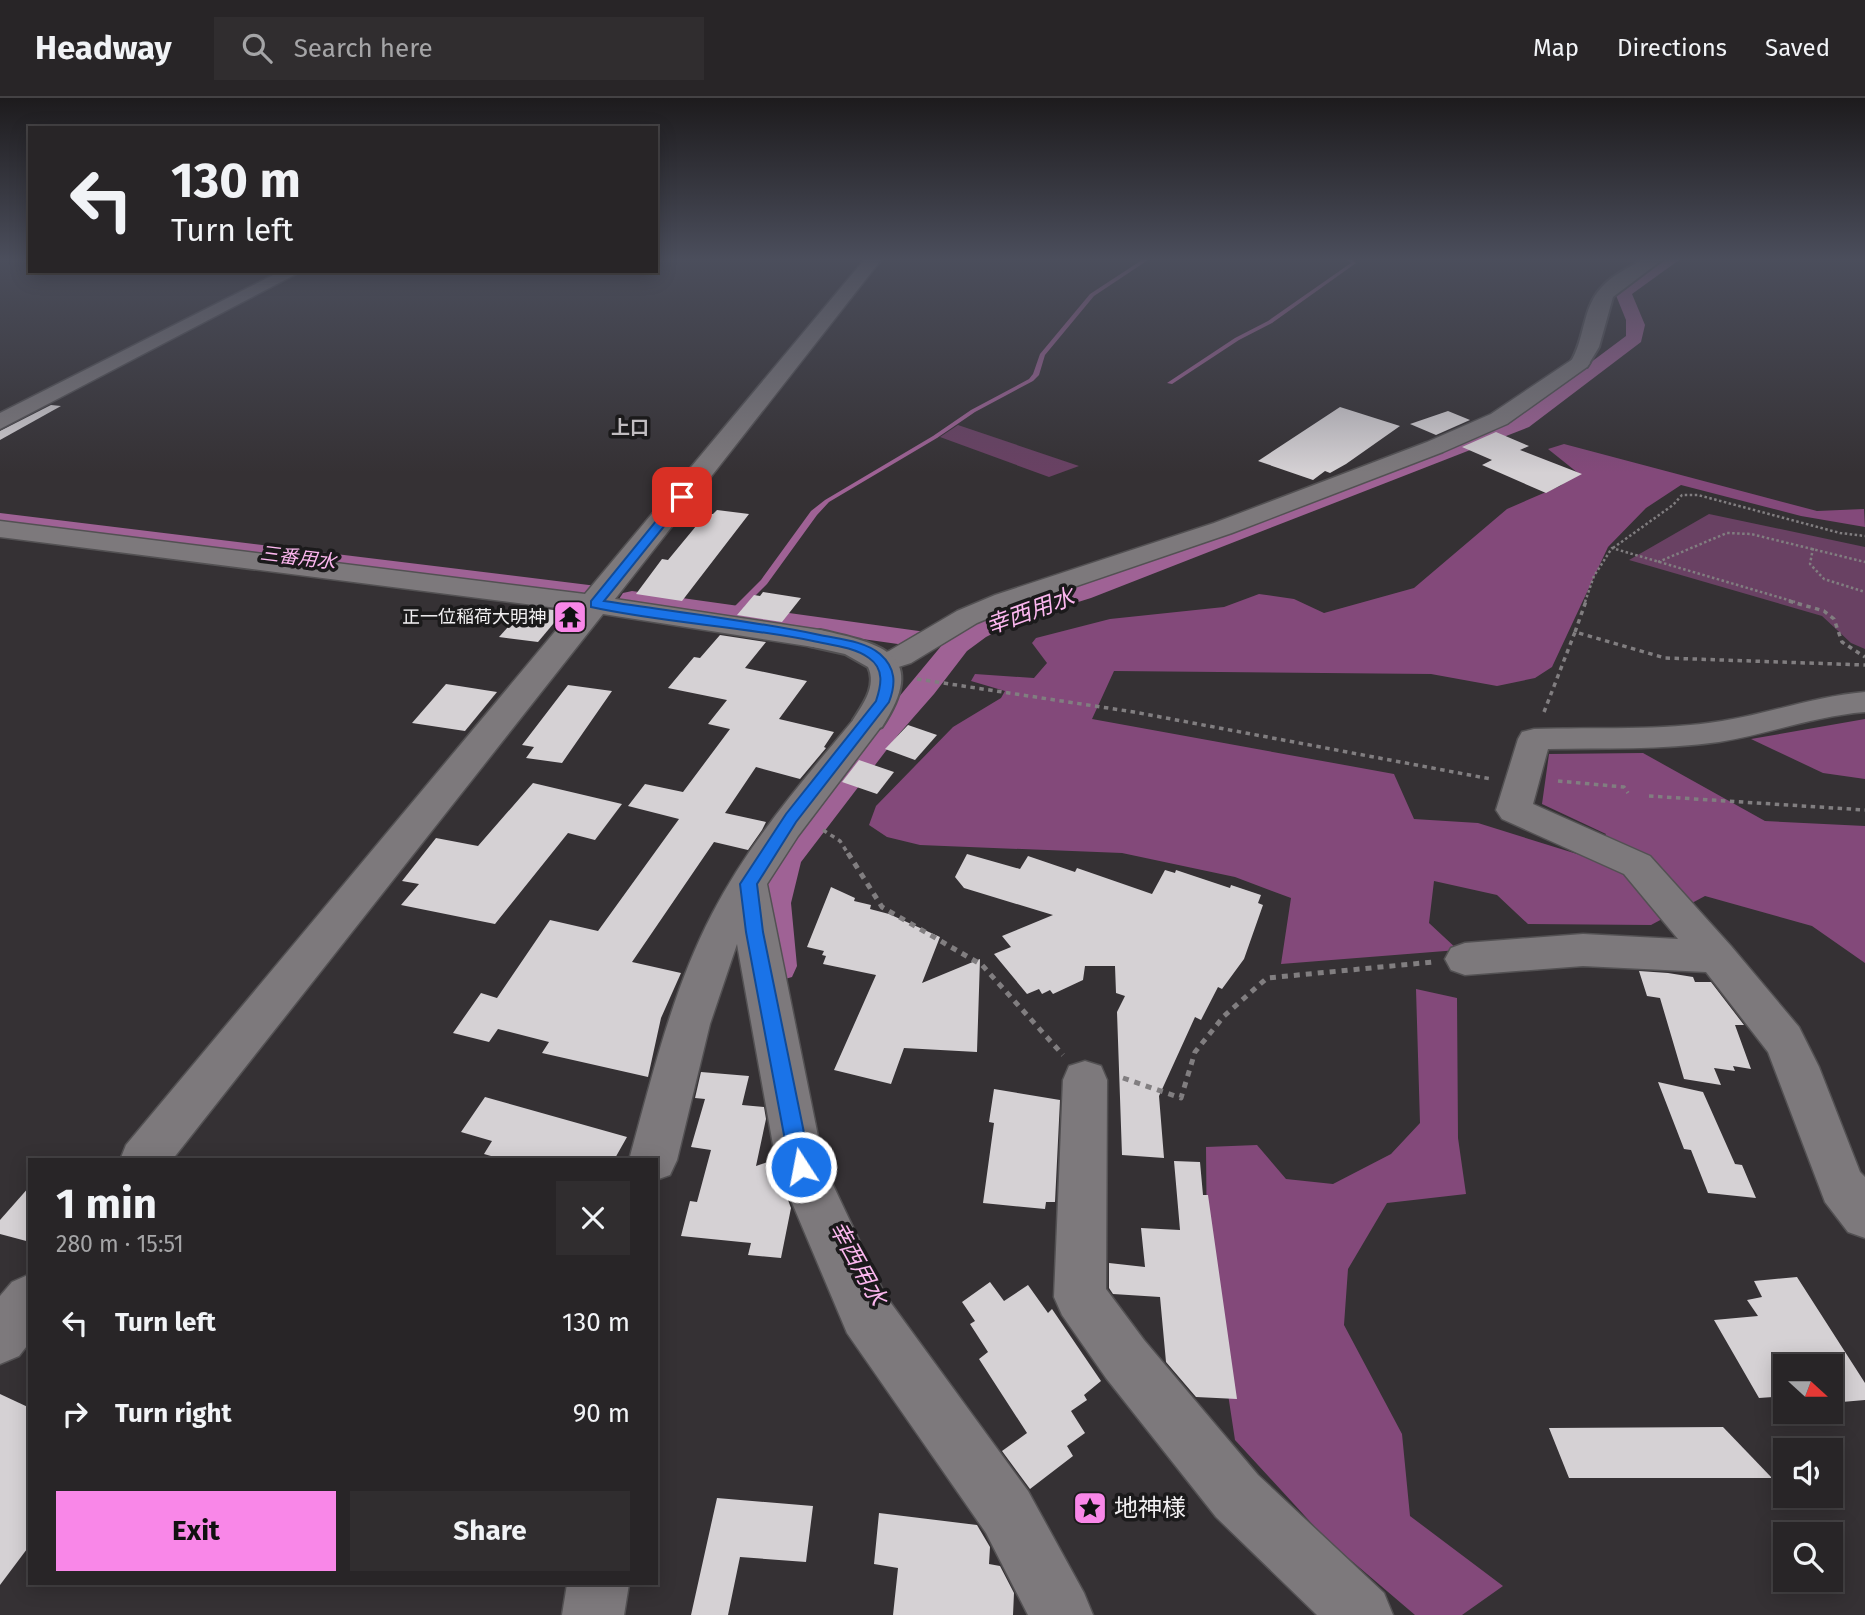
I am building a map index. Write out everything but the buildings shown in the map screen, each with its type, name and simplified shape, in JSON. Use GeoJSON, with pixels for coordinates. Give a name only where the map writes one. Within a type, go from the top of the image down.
{"type":"FeatureCollection","features":[{"type":"Feature","properties":{"kind":"street"},"geometry":{"type":"LineString","coordinates":[[0,422],[178,331]]}},
{"type":"Feature","properties":{"kind":"street"},"geometry":{"type":"LineString","coordinates":[[145,1158],[816,331]]}},
{"type":"Feature","properties":{"kind":"street"},"geometry":{"type":"LineString","coordinates":[[883,663],[900,657],[967,617],[1004,601],[1223,528],[1460,436],[1507,415],[1580,363],[1591,348],[1595,331]]}},
{"type":"Feature","properties":{"kind":"street"},"geometry":{"type":"LineString","coordinates":[[0,529],[595,604],[820,639],[863,649],[883,663],[888,676],[887,689],[870,720],[791,818],[748,884],[718,942],[696,998],[654,1158]]}},
{"type":"Feature","properties":{"kind":"street"},"geometry":{"type":"LineString","coordinates":[[1865,702],[1834,705],[1724,731],[1684,735],[1534,739],[1514,810],[1637,865],[1717,957],[1784,1040],[1797,1067],[1842,1186],[1865,1215]]}},
{"type":"Feature","properties":{"kind":"street"},"geometry":{"type":"LineString","coordinates":[[748,884],[801,1167],[866,1314],[1007,1512],[1062,1615]]}},
{"type":"Feature","properties":{"kind":"street"},"geometry":{"type":"LineString","coordinates":[[1465,959],[1583,950],[1717,957]]}},
{"type":"Feature","properties":{"kind":"street"},"geometry":{"type":"LineString","coordinates":[[1085,1080],[1080,1297],[1125,1359],[1237,1496],[1362,1615]]}},
{"type":"Feature","properties":{"kind":"street"},"geometry":{"type":"LineString","coordinates":[[0,1337],[28,1302]]}},
{"type":"Feature","properties":{"kind":"street"},"geometry":{"type":"LineString","coordinates":[[593,1615],[598,1585]]}},
{"type":"Feature","properties":{"kind":"path"},"geometry":{"type":"LineString","coordinates":[[1534,739],[1594,576],[1612,548],[1673,505],[1682,495],[1698,495],[1840,533],[1865,536]]}},
{"type":"Feature","properties":{"kind":"path"},"geometry":{"type":"LineString","coordinates":[[1658,562],[1727,533],[1751,534],[1865,562]]}},
{"type":"Feature","properties":{"kind":"path"},"geometry":{"type":"LineString","coordinates":[[1612,548],[1824,611],[1834,619],[1842,642],[1865,657]]}},
{"type":"Feature","properties":{"kind":"path"},"geometry":{"type":"LineString","coordinates":[[1813,548],[1810,564],[1825,579],[1865,592]]}},
{"type":"Feature","properties":{"kind":"path"},"geometry":{"type":"LineString","coordinates":[[1575,632],[1635,652],[1665,658],[1865,665]]}},
{"type":"Feature","properties":{"kind":"path"},"geometry":{"type":"LineString","coordinates":[[924,681],[1134,712],[1520,785]]}},
{"type":"Feature","properties":{"kind":"path"},"geometry":{"type":"LineString","coordinates":[[1574,782],[1624,787],[1628,793]]}},
{"type":"Feature","properties":{"kind":"path"},"geometry":{"type":"LineString","coordinates":[[1649,796],[1865,810]]}},
{"type":"Feature","properties":{"kind":"path"},"geometry":{"type":"LineString","coordinates":[[819,827],[840,841],[882,907],[982,965],[1085,1080],[1103,1070],[1181,1098],[1195,1052],[1224,1016],[1267,978],[1465,959]]}},
{"type":"Feature","properties":{"kind":"shaded area"},"geometry":{"type":"Polygon","coordinates":[[[958,425],[1079,466],[1049,477],[940,437],[958,425]]]}},
{"type":"Feature","properties":{"kind":"shaded area"},"geometry":{"type":"Polygon","coordinates":[[[1564,444],[1817,511],[1864,509],[1865,527],[1801,516],[1681,485],[1646,508],[1608,547],[1552,667],[1535,678],[1497,686],[1431,674],[1114,671],[1092,719],[1394,774],[1414,819],[1478,823],[1590,858],[1606,834],[1542,804],[1549,754],[1643,753],[1765,821],[1865,826],[1865,963],[1812,926],[1705,896],[1651,925],[1528,924],[1497,895],[1434,881],[1429,923],[1458,950],[1281,964],[1291,898],[1235,877],[1122,853],[920,845],[887,837],[869,825],[876,806],[953,727],[1001,698],[1005,691],[971,681],[975,674],[1034,678],[1047,663],[1032,643],[1036,638],[1110,619],[1224,607],[1259,594],[1294,599],[1324,613],[1414,588],[1507,509],[1560,486],[1578,473],[1548,449],[1564,444]]]}},
{"type":"Feature","properties":{"kind":"shaded area"},"geometry":{"type":"Polygon","coordinates":[[[1709,514],[1865,547],[1865,649],[1851,643],[1822,616],[1629,560],[1709,514]]]}},
{"type":"Feature","properties":{"kind":"shaded area"},"geometry":{"type":"Polygon","coordinates":[[[1865,719],[1865,779],[1823,773],[1751,739],[1865,719]]]}},
{"type":"Feature","properties":{"kind":"shaded area"},"geometry":{"type":"Polygon","coordinates":[[[1416,989],[1457,998],[1458,1138],[1466,1194],[1387,1203],[1348,1269],[1344,1325],[1402,1434],[1410,1516],[1503,1586],[1462,1615],[1415,1615],[1326,1539],[1235,1440],[1207,1256],[1206,1147],[1257,1145],[1286,1179],[1333,1184],[1391,1154],[1420,1123],[1416,989]]]}},
{"type":"Feature","properties":{"kind":"waterway"},"geometry":{"type":"LineString","coordinates":[[733,613],[764,582],[814,513],[827,501],[935,437],[973,411],[1031,380],[1036,375],[1042,355],[1062,331]]}},
{"type":"Feature","properties":{"kind":"waterway"},"geometry":{"type":"LineString","coordinates":[[1170,383],[1253,331]]}},
{"type":"Feature","properties":{"kind":"waterway","name":"幸西用水"},"geometry":{"type":"LineString","coordinates":[[778,966],[773,903],[784,859],[887,728],[924,688],[957,645],[976,631],[1007,615],[1082,592],[1522,423],[1635,338],[1636,331]]}},
{"type":"Feature","properties":{"kind":"waterway","name":"三番用水"},"geometry":{"type":"LineString","coordinates":[[0,520],[597,594]]}},
{"type":"Feature","properties":{"kind":"waterway","name":"三番用水"},"geometry":{"type":"LineString","coordinates":[[632,599],[926,640]]}},
{"type":"Feature","properties":{"kind":"place","name":"正一位稲荷大明神"},"geometry":{"type":"Point","coordinates":[570,617]}},
{"type":"Feature","properties":{"kind":"place","name":"地神様"},"geometry":{"type":"Point","coordinates":[1090,1508]}},
{"type":"Feature","properties":{"kind":"district","name":"上口"},"geometry":{"type":"Point","coordinates":[630,427]}},
{"type":"Feature","properties":{"kind":"route"},"geometry":{"type":"LineString","coordinates":[[682,497],[595,604],[791,633],[849,645],[873,654],[883,663],[888,676],[882,702],[870,720],[791,818],[748,884],[801,1167]]}}]}
